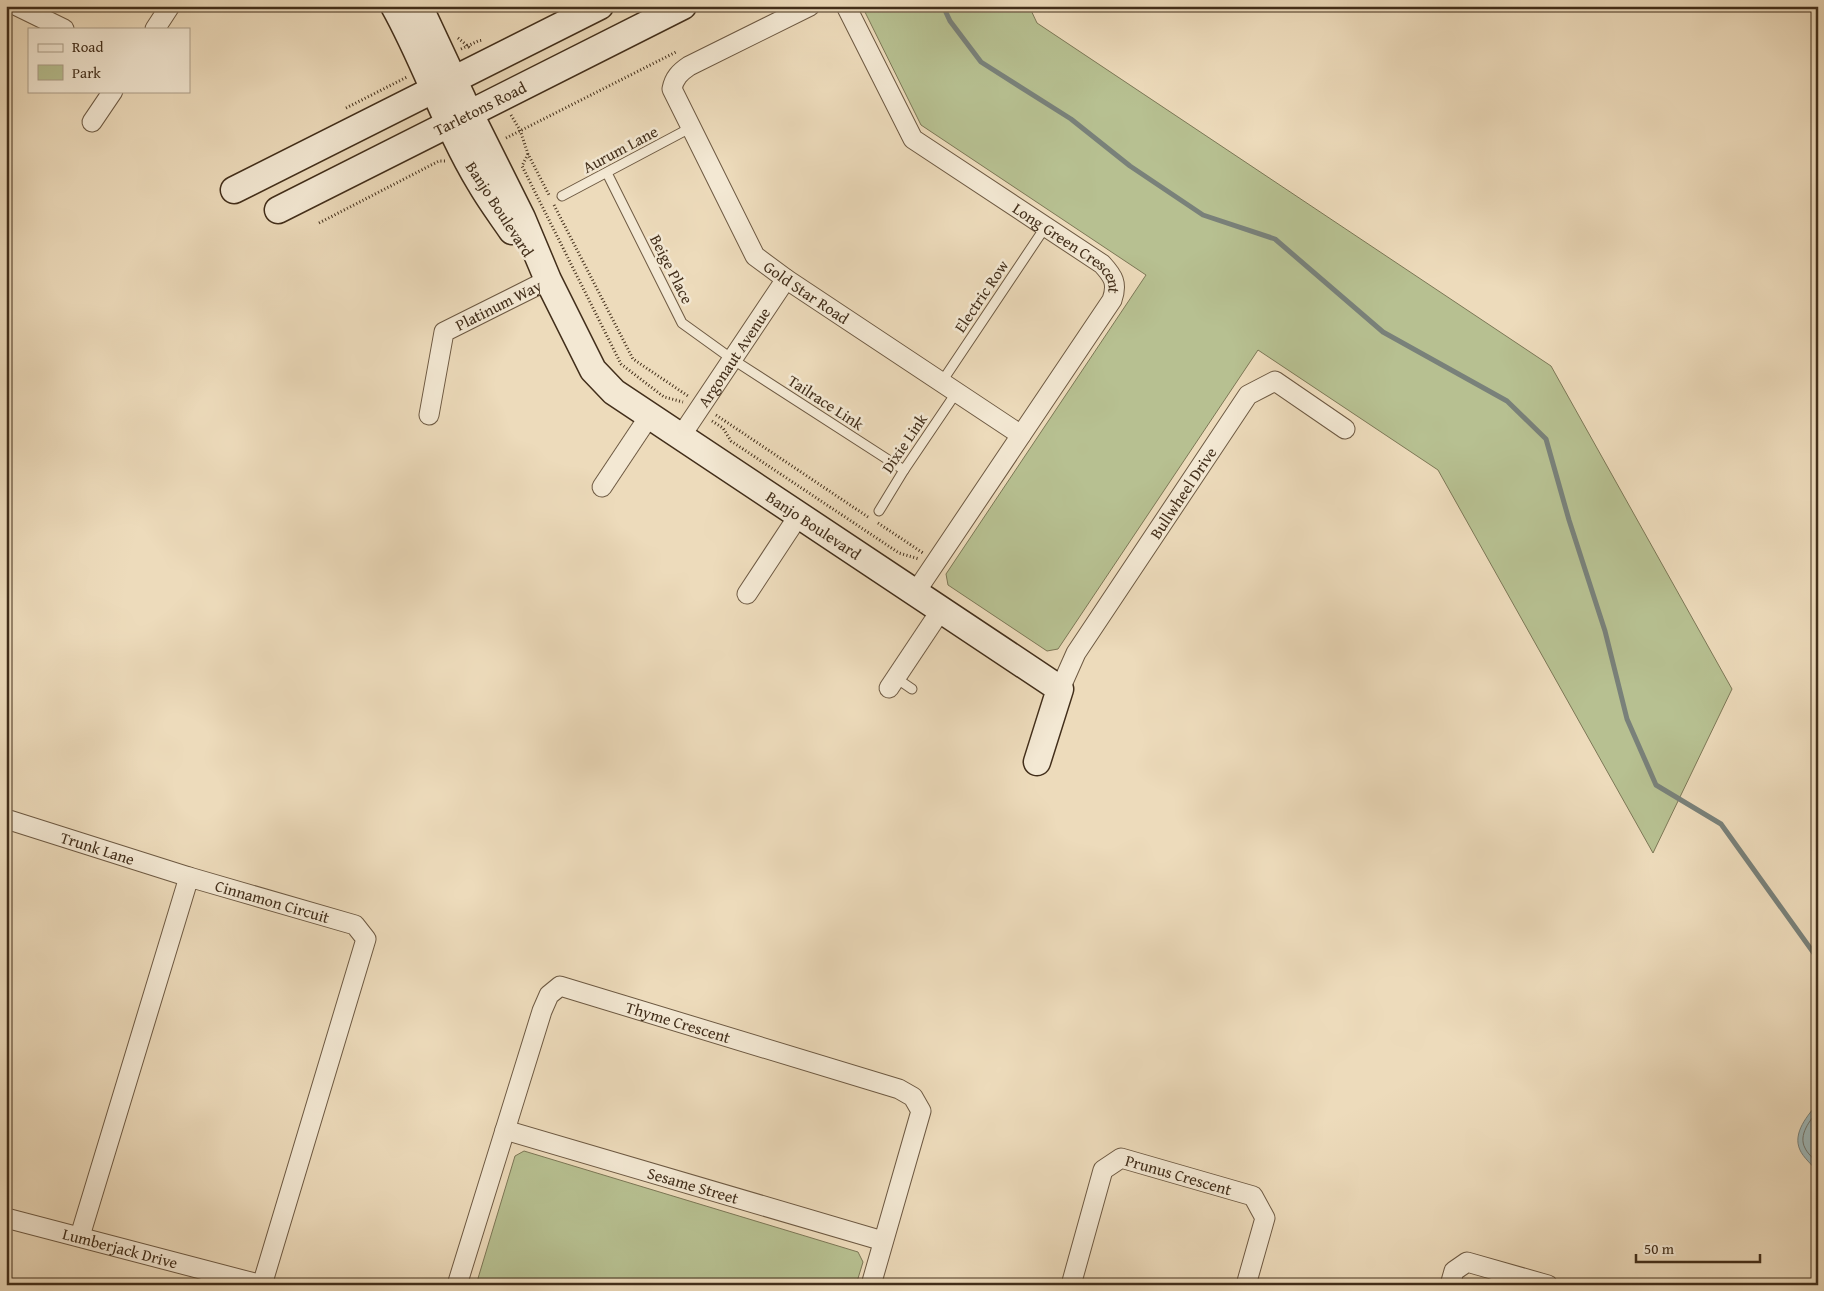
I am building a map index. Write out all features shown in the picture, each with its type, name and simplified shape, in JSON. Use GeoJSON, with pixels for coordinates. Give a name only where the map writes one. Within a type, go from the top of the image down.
{"type":"FeatureCollection","features":[{"type":"Feature","properties":{"kind":"street"},"geometry":{"type":"LineString","coordinates":[[17,6],[62,28]]}},
{"type":"Feature","properties":{"kind":"street"},"geometry":{"type":"LineString","coordinates":[[156,28],[170,6]]}},
{"type":"Feature","properties":{"kind":"street"},"geometry":{"type":"LineString","coordinates":[[394,6],[452,103]]}},
{"type":"Feature","properties":{"kind":"street"},"geometry":{"type":"LineString","coordinates":[[419,6],[452,103]]}},
{"type":"Feature","properties":{"kind":"street","name":"Tarletons Road"},"geometry":{"type":"LineString","coordinates":[[278,210],[452,103],[600,6]]}},
{"type":"Feature","properties":{"kind":"street","name":"Tarletons Road"},"geometry":{"type":"LineString","coordinates":[[234,190],[452,103],[683,6]]}},
{"type":"Feature","properties":{"kind":"street","name":"Gold Star Road"},"geometry":{"type":"LineString","coordinates":[[810,6],[689,66],[674,80],[672,89],[755,256],[786,279],[1021,435]]}},
{"type":"Feature","properties":{"kind":"street","name":"Long Green Crescent"},"geometry":{"type":"LineString","coordinates":[[846,6],[913,139],[1102,264],[1113,276],[1116,290],[1112,300],[915,592]]}},
{"type":"Feature","properties":{"kind":"street"},"geometry":{"type":"LineString","coordinates":[[92,122],[112,92]]}},
{"type":"Feature","properties":{"kind":"street","name":"Banjo Boulevard"},"geometry":{"type":"LineString","coordinates":[[452,103],[476,153],[480,183],[518,241],[548,280],[593,370],[614,392],[1060,689]]}},
{"type":"Feature","properties":{"kind":"street","name":"Argonaut Avenue"},"geometry":{"type":"LineString","coordinates":[[681,436],[786,279]]}},
{"type":"Feature","properties":{"kind":"street","name":"Platinum Way"},"geometry":{"type":"LineString","coordinates":[[429,415],[444,332],[548,280]]}},
{"type":"Feature","properties":{"kind":"street","name":"Bullwheel Drive"},"geometry":{"type":"LineString","coordinates":[[1060,689],[1076,653],[1248,395],[1275,381],[1345,429]]}},
{"type":"Feature","properties":{"kind":"street"},"geometry":{"type":"LineString","coordinates":[[602,488],[650,415]]}},
{"type":"Feature","properties":{"kind":"street"},"geometry":{"type":"LineString","coordinates":[[747,594],[799,515]]}},
{"type":"Feature","properties":{"kind":"street"},"geometry":{"type":"LineString","coordinates":[[892,683],[941,610]]}},
{"type":"Feature","properties":{"kind":"street"},"geometry":{"type":"LineString","coordinates":[[1037,762],[1060,689]]}},
{"type":"Feature","properties":{"kind":"street","name":"Trunk Lane"},"geometry":{"type":"LineString","coordinates":[[6,819],[189,877]]}},
{"type":"Feature","properties":{"kind":"street"},"geometry":{"type":"LineString","coordinates":[[80,1236],[189,877]]}},
{"type":"Feature","properties":{"kind":"street","name":"Cinnamon Circuit"},"geometry":{"type":"LineString","coordinates":[[189,877],[355,925],[366,939],[262,1285]]}},
{"type":"Feature","properties":{"kind":"street","name":"Thyme Crescent"},"geometry":{"type":"LineString","coordinates":[[457,1285],[542,1011],[549,995],[560,986],[899,1089],[913,1098],[920,1111],[871,1285]]}},
{"type":"Feature","properties":{"kind":"street","name":"Sesame Street"},"geometry":{"type":"LineString","coordinates":[[504,1130],[883,1241]]}},
{"type":"Feature","properties":{"kind":"street","name":"Prunus Crescent"},"geometry":{"type":"LineString","coordinates":[[1071,1285],[1103,1170],[1121,1158],[1253,1196],[1265,1218],[1246,1285]]}},
{"type":"Feature","properties":{"kind":"street","name":"Lumberjack Drive"},"geometry":{"type":"LineString","coordinates":[[6,1218],[262,1285]]}},
{"type":"Feature","properties":{"kind":"street"},"geometry":{"type":"LineString","coordinates":[[1450,1285],[1454,1271],[1468,1262],[1548,1285]]}},
{"type":"Feature","properties":{"kind":"lane","name":"Aurum Lane"},"geometry":{"type":"LineString","coordinates":[[562,196],[692,127]]}},
{"type":"Feature","properties":{"kind":"lane","name":"Beige Place"},"geometry":{"type":"LineString","coordinates":[[607,173],[682,323],[732,359]]}},
{"type":"Feature","properties":{"kind":"lane","name":"Electric Row"},"geometry":{"type":"LineString","coordinates":[[948,388],[1046,226]]}},
{"type":"Feature","properties":{"kind":"lane","name":"Tailrace Link"},"geometry":{"type":"LineString","coordinates":[[732,359],[904,470]]}},
{"type":"Feature","properties":{"kind":"lane","name":"Dixie Link"},"geometry":{"type":"LineString","coordinates":[[879,511],[904,470],[948,388]]}},
{"type":"Feature","properties":{"kind":"lane"},"geometry":{"type":"LineString","coordinates":[[892,683],[912,689]]}},
{"type":"Feature","properties":{"kind":"path"},"geometry":{"type":"LineString","coordinates":[[319,223],[439,161],[455,163],[476,153],[681,50]]}},
{"type":"Feature","properties":{"kind":"green space"},"geometry":{"type":"Polygon","coordinates":[[[862,6],[1029,6],[1037,23],[1551,366],[1732,689],[1653,853],[1438,470],[1258,350],[1058,649],[1047,651],[948,585],[946,574],[1146,275],[921,125],[862,6]]]}},
{"type":"Feature","properties":{"kind":"green space"},"geometry":{"type":"Polygon","coordinates":[[[524,1151],[858,1252],[863,1262],[856,1285],[476,1285],[515,1156],[524,1151]]]}},
{"type":"Feature","properties":{"kind":"water"},"geometry":{"type":"Polygon","coordinates":[[[1818,1103],[1818,1172],[1801,1153],[1798,1137],[1802,1125],[1818,1103]]]}},
{"type":"Feature","properties":{"kind":"waterway"},"geometry":{"type":"LineString","coordinates":[[943,6],[950,21],[981,62],[1071,119],[1130,166],[1203,215],[1275,239],[1383,332],[1507,401],[1546,439],[1569,520],[1605,631],[1627,719],[1656,785],[1721,824],[1818,959]]}}]}
